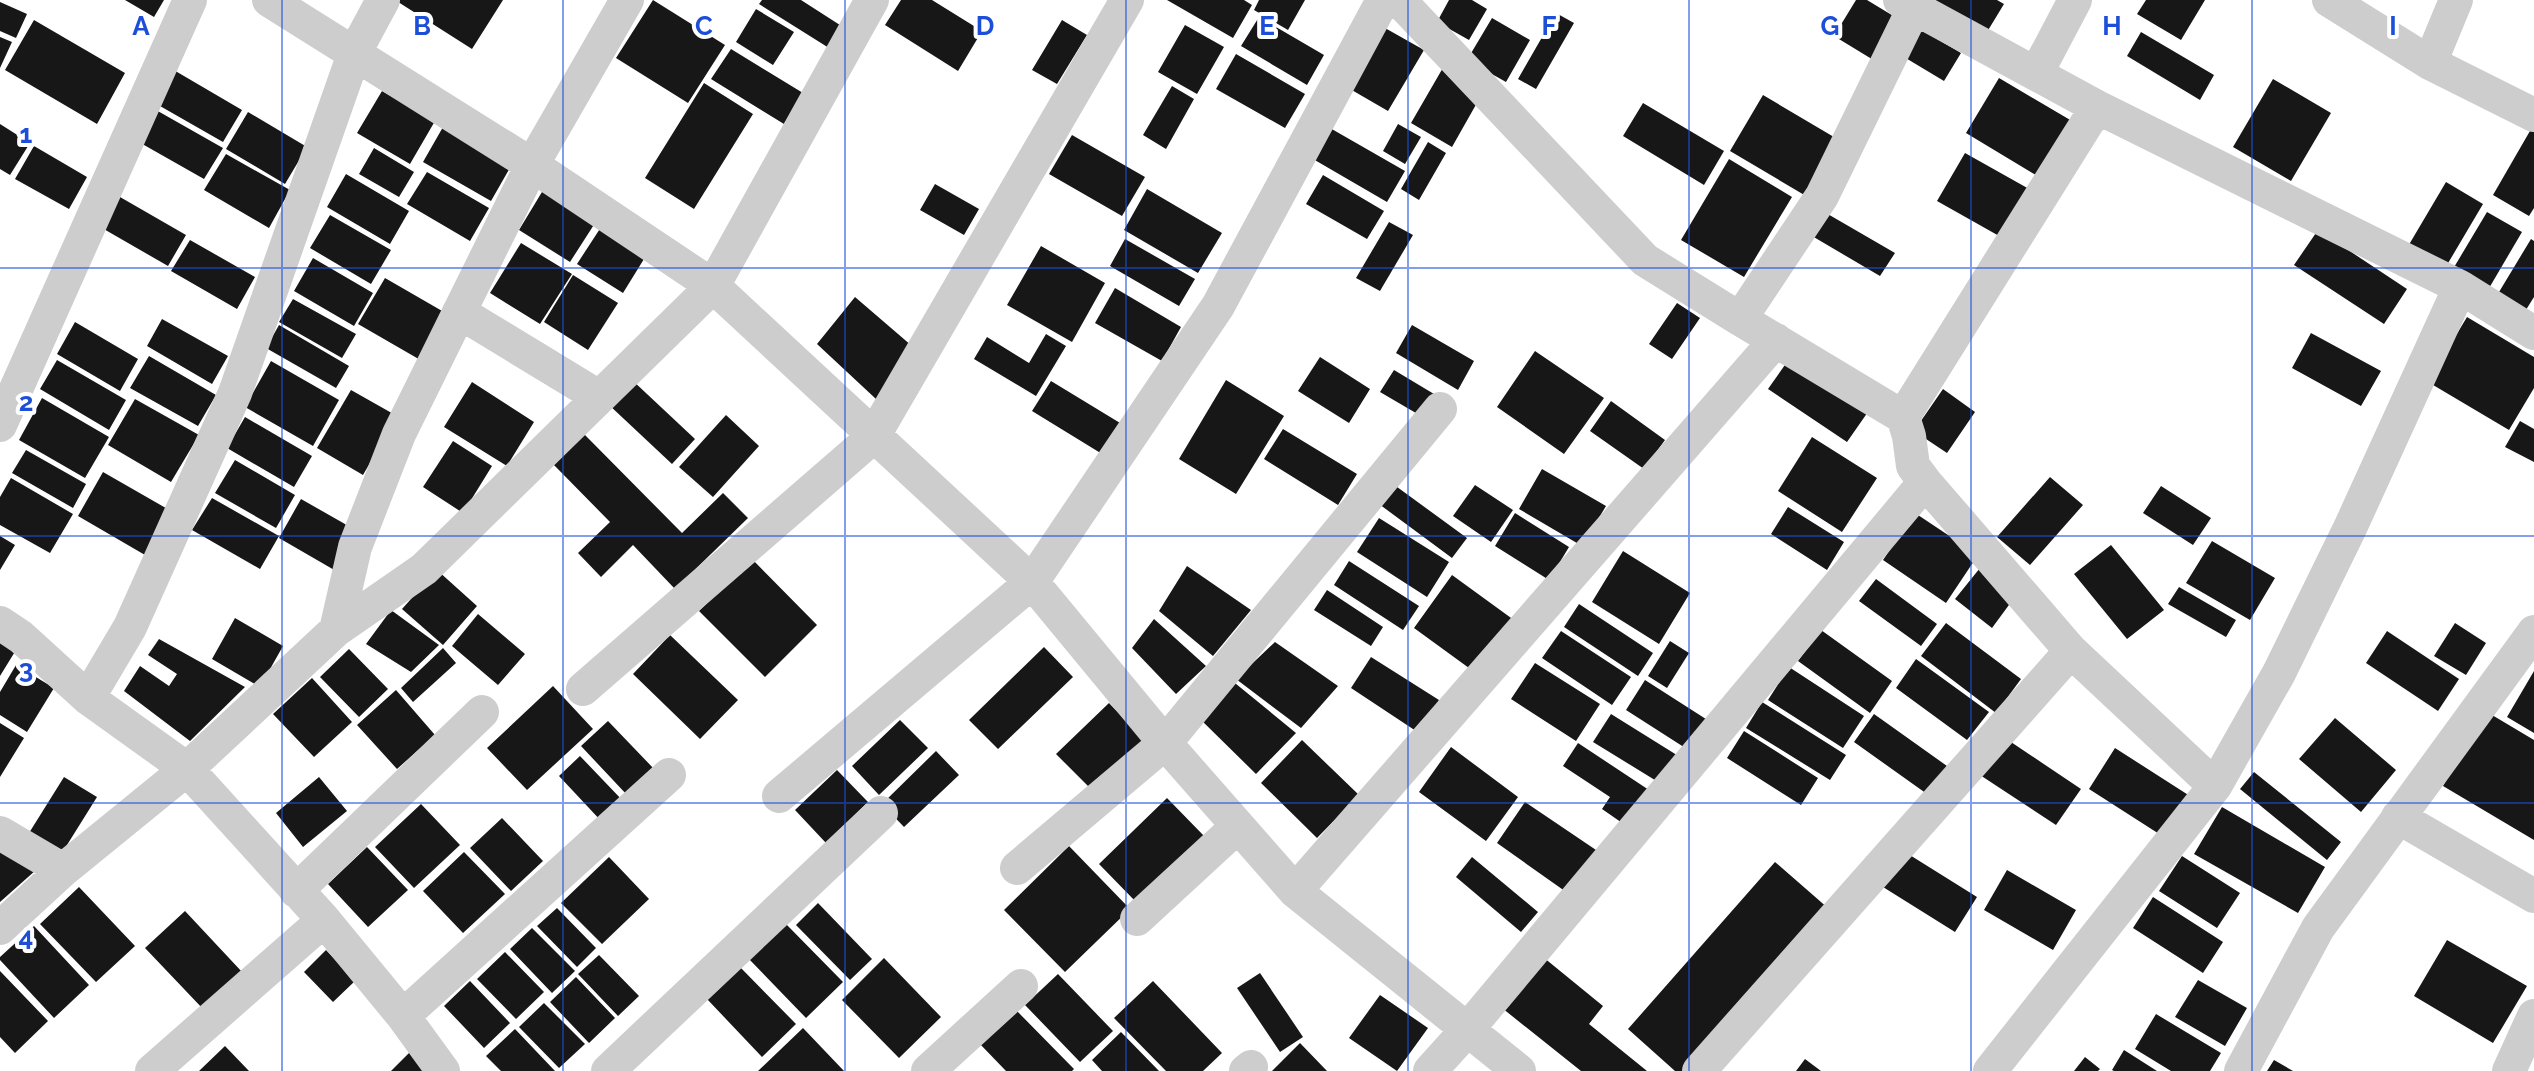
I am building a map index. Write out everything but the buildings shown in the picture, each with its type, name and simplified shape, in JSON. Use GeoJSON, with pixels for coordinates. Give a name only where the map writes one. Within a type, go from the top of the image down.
{"type":"FeatureCollection","features":[{"type":"Feature","properties":{"kind":"street"},"geometry":{"type":"LineString","coordinates":[[0,425],[190,0]]}},
{"type":"Feature","properties":{"kind":"street"},"geometry":{"type":"LineString","coordinates":[[269,0],[532,165],[713,286],[1032,582],[1165,743],[1295,891],[1519,1071]]}},
{"type":"Feature","properties":{"kind":"street"},"geometry":{"type":"LineString","coordinates":[[88,698],[130,627],[235,393],[354,54],[383,0]]}},
{"type":"Feature","properties":{"kind":"street"},"geometry":{"type":"LineString","coordinates":[[336,630],[355,547],[399,434],[532,165],[627,0]]}},
{"type":"Feature","properties":{"kind":"street"},"geometry":{"type":"LineString","coordinates":[[0,928],[63,870],[187,769],[336,630],[424,569],[713,286],[872,0]]}},
{"type":"Feature","properties":{"kind":"street"},"geometry":{"type":"LineString","coordinates":[[583,689],[873,437],[1127,0]]}},
{"type":"Feature","properties":{"kind":"street"},"geometry":{"type":"LineString","coordinates":[[779,796],[1032,582],[1218,306],[1383,0]]}},
{"type":"Feature","properties":{"kind":"street"},"geometry":{"type":"LineString","coordinates":[[1399,0],[1645,260],[1903,417],[1913,466],[1925,482],[2071,651],[2215,786]]}},
{"type":"Feature","properties":{"kind":"street"},"geometry":{"type":"LineString","coordinates":[[2036,74],[2075,0]]}},
{"type":"Feature","properties":{"kind":"street"},"geometry":{"type":"LineString","coordinates":[[2329,0],[2430,63],[2534,115]]}},
{"type":"Feature","properties":{"kind":"street"},"geometry":{"type":"LineString","coordinates":[[2430,63],[2456,0]]}},
{"type":"Feature","properties":{"kind":"street"},"geometry":{"type":"LineString","coordinates":[[1740,319],[1822,196],[1907,4],[2097,107],[2460,287],[2534,333]]}},
{"type":"Feature","properties":{"kind":"street"},"geometry":{"type":"LineString","coordinates":[[1903,417],[2097,107]]}},
{"type":"Feature","properties":{"kind":"street"},"geometry":{"type":"LineString","coordinates":[[1990,1071],[2215,786],[2279,673],[2337,555],[2460,287]]}},
{"type":"Feature","properties":{"kind":"street"},"geometry":{"type":"LineString","coordinates":[[459,312],[599,397]]}},
{"type":"Feature","properties":{"kind":"street"},"geometry":{"type":"LineString","coordinates":[[1295,891],[1776,340]]}},
{"type":"Feature","properties":{"kind":"street"},"geometry":{"type":"LineString","coordinates":[[1017,868],[1165,743],[1440,409]]}},
{"type":"Feature","properties":{"kind":"street"},"geometry":{"type":"LineString","coordinates":[[1430,1071],[1925,482]]}},
{"type":"Feature","properties":{"kind":"street"},"geometry":{"type":"LineString","coordinates":[[0,623],[21,637],[88,698],[187,769],[324,920],[403,1016],[443,1071]]}},
{"type":"Feature","properties":{"kind":"street"},"geometry":{"type":"LineString","coordinates":[[2241,1071],[2318,928],[2534,632]]}},
{"type":"Feature","properties":{"kind":"street"},"geometry":{"type":"LineString","coordinates":[[1699,1071],[2071,651]]}},
{"type":"Feature","properties":{"kind":"street"},"geometry":{"type":"LineString","coordinates":[[296,891],[482,712]]}},
{"type":"Feature","properties":{"kind":"street"},"geometry":{"type":"LineString","coordinates":[[403,1016],[669,775]]}},
{"type":"Feature","properties":{"kind":"street"},"geometry":{"type":"LineString","coordinates":[[608,1071],[881,813]]}},
{"type":"Feature","properties":{"kind":"street"},"geometry":{"type":"LineString","coordinates":[[2398,817],[2534,896]]}},
{"type":"Feature","properties":{"kind":"street"},"geometry":{"type":"LineString","coordinates":[[1137,919],[1238,826]]}},
{"type":"Feature","properties":{"kind":"street"},"geometry":{"type":"LineString","coordinates":[[0,833],[63,870]]}},
{"type":"Feature","properties":{"kind":"street"},"geometry":{"type":"LineString","coordinates":[[152,1071],[324,920]]}},
{"type":"Feature","properties":{"kind":"street"},"geometry":{"type":"LineString","coordinates":[[928,1071],[1021,986]]}},
{"type":"Feature","properties":{"kind":"street"},"geometry":{"type":"LineString","coordinates":[[2509,1071],[2534,1016]]}}]}
